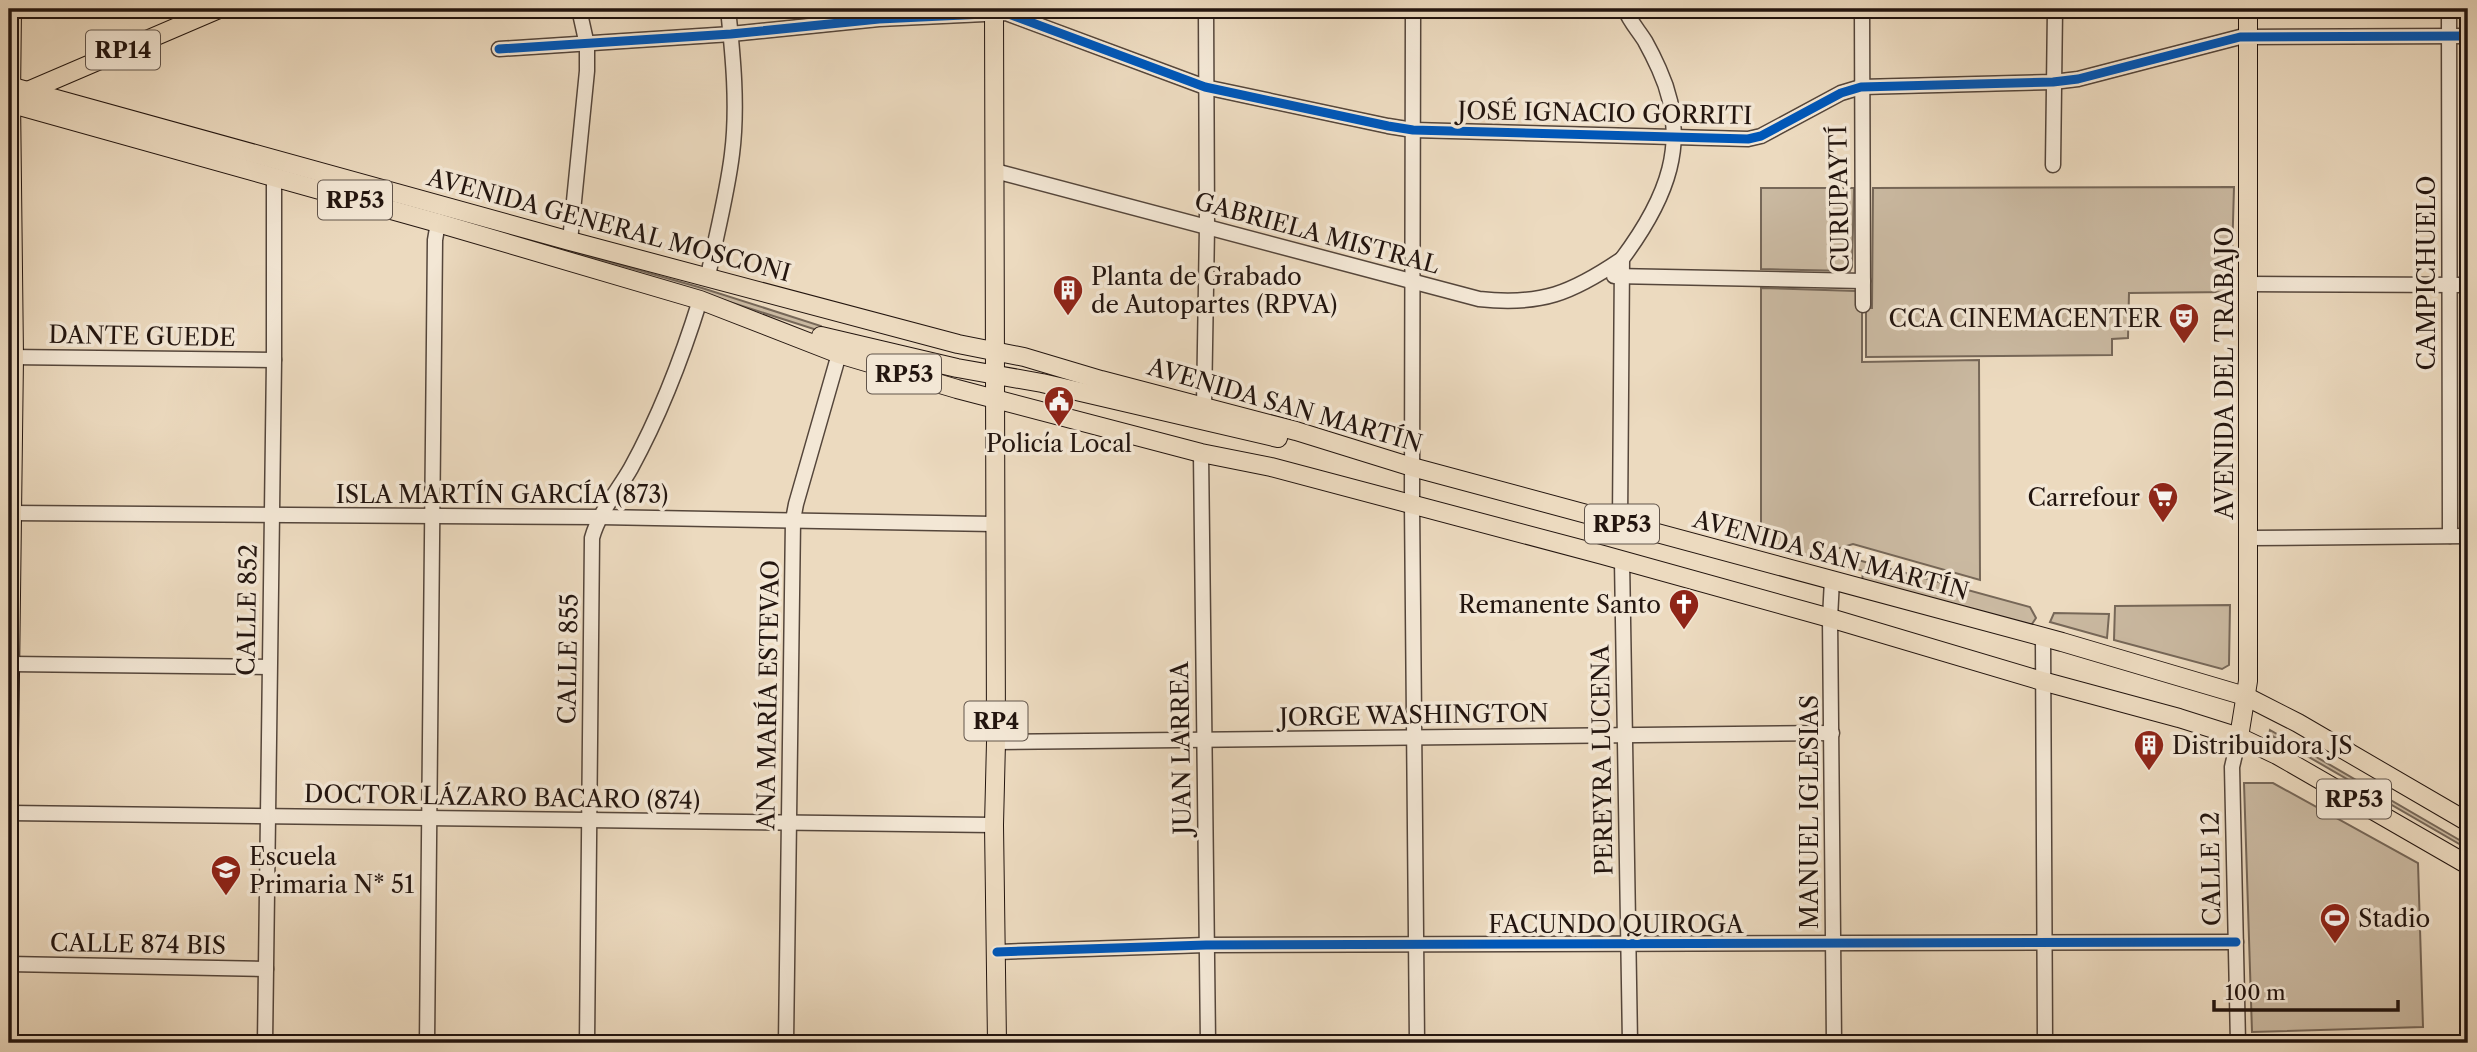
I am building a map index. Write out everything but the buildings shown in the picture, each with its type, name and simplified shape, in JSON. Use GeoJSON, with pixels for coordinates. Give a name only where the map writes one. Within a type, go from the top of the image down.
{"type":"FeatureCollection","features":[{"type":"Feature","properties":{"kind":"main road"},"geometry":{"type":"LineString","coordinates":[[9,754],[12,9]]}},
{"type":"Feature","properties":{"kind":"main road","name":"RP14"},"geometry":{"type":"LineString","coordinates":[[12,95],[219,9]]}},
{"type":"Feature","properties":{"kind":"main road","name":"AVENIDA DEL TRABAJO"},"geometry":{"type":"LineString","coordinates":[[2239,737],[2248,681],[2248,9]]}},
{"type":"Feature","properties":{"kind":"main road","name":"RP4"},"geometry":{"type":"LineString","coordinates":[[994,11],[994,825],[997,1043]]}},
{"type":"Feature","properties":{"kind":"main road","name":"AVENIDA GENERAL MOSCONI"},"geometry":{"type":"LineString","coordinates":[[12,95],[274,177],[700,300],[839,354],[995,398]]}},
{"type":"Feature","properties":{"kind":"main road","name":"AVENIDA GENERAL MOSCONI"},"geometry":{"type":"LineString","coordinates":[[12,95],[708,276],[931,337],[995,351]]}},
{"type":"Feature","properties":{"kind":"main road","name":"RP53"},"geometry":{"type":"LineString","coordinates":[[700,300],[828,339],[1042,383],[1308,445],[1387,458]]}},
{"type":"Feature","properties":{"kind":"main road","name":"AVENIDA SAN MARTÍN"},"geometry":{"type":"LineString","coordinates":[[995,351],[1204,406],[1412,467],[2043,638],[2245,696],[2298,723],[2468,822]]}},
{"type":"Feature","properties":{"kind":"main road","name":"RP53"},"geometry":{"type":"LineString","coordinates":[[995,398],[1201,453],[1271,467],[1412,503],[1622,560],[2239,737],[2277,755],[2468,865]]}},
{"type":"Feature","properties":{"kind":"street"},"geometry":{"type":"LineString","coordinates":[[570,241],[587,71],[587,45],[579,9]]}},
{"type":"Feature","properties":{"kind":"street"},"geometry":{"type":"LineString","coordinates":[[708,276],[732,155],[734,103],[728,9]]}},
{"type":"Feature","properties":{"kind":"street"},"geometry":{"type":"LineString","coordinates":[[1204,406],[1206,9]]}},
{"type":"Feature","properties":{"kind":"street"},"geometry":{"type":"LineString","coordinates":[[1413,9],[1412,503],[1417,1043]]}},
{"type":"Feature","properties":{"kind":"street","name":"CURUPAYTÍ"},"geometry":{"type":"LineString","coordinates":[[1862,9],[1863,305]]}},
{"type":"Feature","properties":{"kind":"street"},"geometry":{"type":"LineString","coordinates":[[2053,165],[2055,9]]}},
{"type":"Feature","properties":{"kind":"street","name":"CAMPICHUELO"},"geometry":{"type":"LineString","coordinates":[[2449,9],[2450,536]]}},
{"type":"Feature","properties":{"kind":"street"},"geometry":{"type":"LineString","coordinates":[[1624,10],[1644,40],[1660,72],[1676,135]]}},
{"type":"Feature","properties":{"kind":"street","name":"JOSÉ IGNACIO GORRITI"},"geometry":{"type":"LineString","coordinates":[[499,49],[731,34],[878,14],[994,11],[1014,15],[1205,87],[1388,126],[1413,130],[1748,139],[1761,136],[1841,93],[1861,87],[2078,79],[2248,37],[2468,36]]}},
{"type":"Feature","properties":{"kind":"street","name":"GABRIELA MISTRAL"},"geometry":{"type":"LineString","coordinates":[[995,171],[1414,283],[1479,299],[1508,302],[1567,292],[1622,259],[1645,228],[1659,200],[1676,135]]}},
{"type":"Feature","properties":{"kind":"street","name":"CALLE 852"},"geometry":{"type":"LineString","coordinates":[[265,1043],[274,177]]}},
{"type":"Feature","properties":{"kind":"street"},"geometry":{"type":"LineString","coordinates":[[427,1043],[435,240],[438,223]]}},
{"type":"Feature","properties":{"kind":"street"},"geometry":{"type":"LineString","coordinates":[[1620,523],[1622,259]]}},
{"type":"Feature","properties":{"kind":"street"},"geometry":{"type":"LineString","coordinates":[[1599,275],[1863,281]]}},
{"type":"Feature","properties":{"kind":"street"},"geometry":{"type":"LineString","coordinates":[[2247,285],[2468,285]]}},
{"type":"Feature","properties":{"kind":"street","name":"CALLE 855"},"geometry":{"type":"LineString","coordinates":[[587,1043],[592,538],[600,517],[630,468],[663,401],[700,300]]}},
{"type":"Feature","properties":{"kind":"street","name":"ANA MARÍA ESTEVAO"},"geometry":{"type":"LineString","coordinates":[[786,1043],[793,520],[839,354]]}},
{"type":"Feature","properties":{"kind":"street","name":"DANTE GUEDE"},"geometry":{"type":"LineString","coordinates":[[11,357],[274,360]]}},
{"type":"Feature","properties":{"kind":"street","name":"JUAN LARREA"},"geometry":{"type":"LineString","coordinates":[[1201,453],[1208,1043]]}},
{"type":"Feature","properties":{"kind":"street","name":"ISLA MARTÍN GARCÍA (873)"},"geometry":{"type":"LineString","coordinates":[[10,513],[600,517],[994,524]]}},
{"type":"Feature","properties":{"kind":"street"},"geometry":{"type":"LineString","coordinates":[[2249,538],[2468,536]]}},
{"type":"Feature","properties":{"kind":"street","name":"PEREYRA LUCENA"},"geometry":{"type":"LineString","coordinates":[[1622,560],[1630,1043]]}},
{"type":"Feature","properties":{"kind":"street","name":"MANUEL IGLESIAS"},"geometry":{"type":"LineString","coordinates":[[1832,580],[1830,618],[1834,1043]]}},
{"type":"Feature","properties":{"kind":"street"},"geometry":{"type":"LineString","coordinates":[[2043,638],[2045,1043]]}},
{"type":"Feature","properties":{"kind":"street"},"geometry":{"type":"LineString","coordinates":[[10,664],[269,667]]}},
{"type":"Feature","properties":{"kind":"street","name":"JORGE WASHINGTON"},"geometry":{"type":"LineString","coordinates":[[996,742],[1832,733]]}},
{"type":"Feature","properties":{"kind":"street","name":"CALLE 12"},"geometry":{"type":"LineString","coordinates":[[2238,1043],[2232,766],[2239,737]]}},
{"type":"Feature","properties":{"kind":"street","name":"DOCTOR LÁZARO BACARO (874)"},"geometry":{"type":"LineString","coordinates":[[9,813],[994,825]]}},
{"type":"Feature","properties":{"kind":"street","name":"FACUNDO QUIROGA"},"geometry":{"type":"LineString","coordinates":[[997,952],[1206,945],[2235,942]]}},
{"type":"Feature","properties":{"kind":"street","name":"CALLE 874 BIS"},"geometry":{"type":"LineString","coordinates":[[9,964],[266,969]]}},
{"type":"Feature","properties":{"kind":"shaded area"},"geometry":{"type":"Polygon","coordinates":[[[30,99],[702,288],[821,326],[825,331],[705,294],[30,99]]]}},
{"type":"Feature","properties":{"kind":"shaded area"},"geometry":{"type":"Polygon","coordinates":[[[2234,187],[2231,292],[2129,293],[2128,338],[2112,339],[2112,355],[1866,357],[1866,308],[1872,308],[1873,188],[2234,187]]]}},
{"type":"Feature","properties":{"kind":"shaded area"},"geometry":{"type":"Polygon","coordinates":[[[1761,188],[1854,188],[1850,271],[1761,269],[1761,188]]]}},
{"type":"Feature","properties":{"kind":"shaded area"},"geometry":{"type":"Polygon","coordinates":[[[1761,288],[1856,291],[1862,306],[1862,362],[1979,360],[1980,580],[1853,544],[1833,550],[1827,561],[1761,543],[1761,288]]]}},
{"type":"Feature","properties":{"kind":"shaded area"},"geometry":{"type":"Polygon","coordinates":[[[1847,557],[2030,607],[2036,618],[2032,624],[2020,625],[1862,582],[1863,571],[1839,564],[1847,557]]]}},
{"type":"Feature","properties":{"kind":"shaded area"},"geometry":{"type":"Polygon","coordinates":[[[2230,605],[2229,665],[2222,669],[2114,640],[2115,606],[2230,605]]]}},
{"type":"Feature","properties":{"kind":"shaded area"},"geometry":{"type":"Polygon","coordinates":[[[2054,613],[2109,614],[2107,638],[2050,622],[2054,613]]]}},
{"type":"Feature","properties":{"kind":"shaded area"},"geometry":{"type":"Polygon","coordinates":[[[2270,730],[2468,845],[2468,849],[2269,734],[2270,730]]]}},
{"type":"Feature","properties":{"kind":"shaded area","name":"Stadio"},"geometry":{"type":"Polygon","coordinates":[[[2244,783],[2273,783],[2418,863],[2423,1027],[2252,1032],[2244,783]]]}},
{"type":"Feature","properties":{"kind":"cycle path"},"geometry":{"type":"LineString","coordinates":[[499,49],[731,34],[879,19],[1006,13],[1205,87],[1388,126],[1413,130],[1748,139],[1761,136],[1841,93],[1861,87],[2078,79],[2240,37],[2468,36]]}},
{"type":"Feature","properties":{"kind":"cycle path"},"geometry":{"type":"LineString","coordinates":[[997,952],[1206,945],[2236,942]]}},
{"type":"Feature","properties":{"kind":"place","name":"Planta de Grabado de Autopartes (RPVA)"},"geometry":{"type":"Point","coordinates":[1068,317]}},
{"type":"Feature","properties":{"kind":"place","name":"CCA CINEMACENTER"},"geometry":{"type":"Point","coordinates":[2184,345]}},
{"type":"Feature","properties":{"kind":"place","name":"Policía Local"},"geometry":{"type":"Point","coordinates":[1059,428]}},
{"type":"Feature","properties":{"kind":"place","name":"Carrefour"},"geometry":{"type":"Point","coordinates":[2163,524]}},
{"type":"Feature","properties":{"kind":"place","name":"Remanente Santo"},"geometry":{"type":"Point","coordinates":[1684,631]}},
{"type":"Feature","properties":{"kind":"place","name":"Distribuidora JS"},"geometry":{"type":"Point","coordinates":[2149,772]}},
{"type":"Feature","properties":{"kind":"place","name":"Escuela Primaria N* 51"},"geometry":{"type":"Point","coordinates":[226,897]}},
{"type":"Feature","properties":{"kind":"place","name":"Stadio"},"geometry":{"type":"Point","coordinates":[2335,945]}}]}
